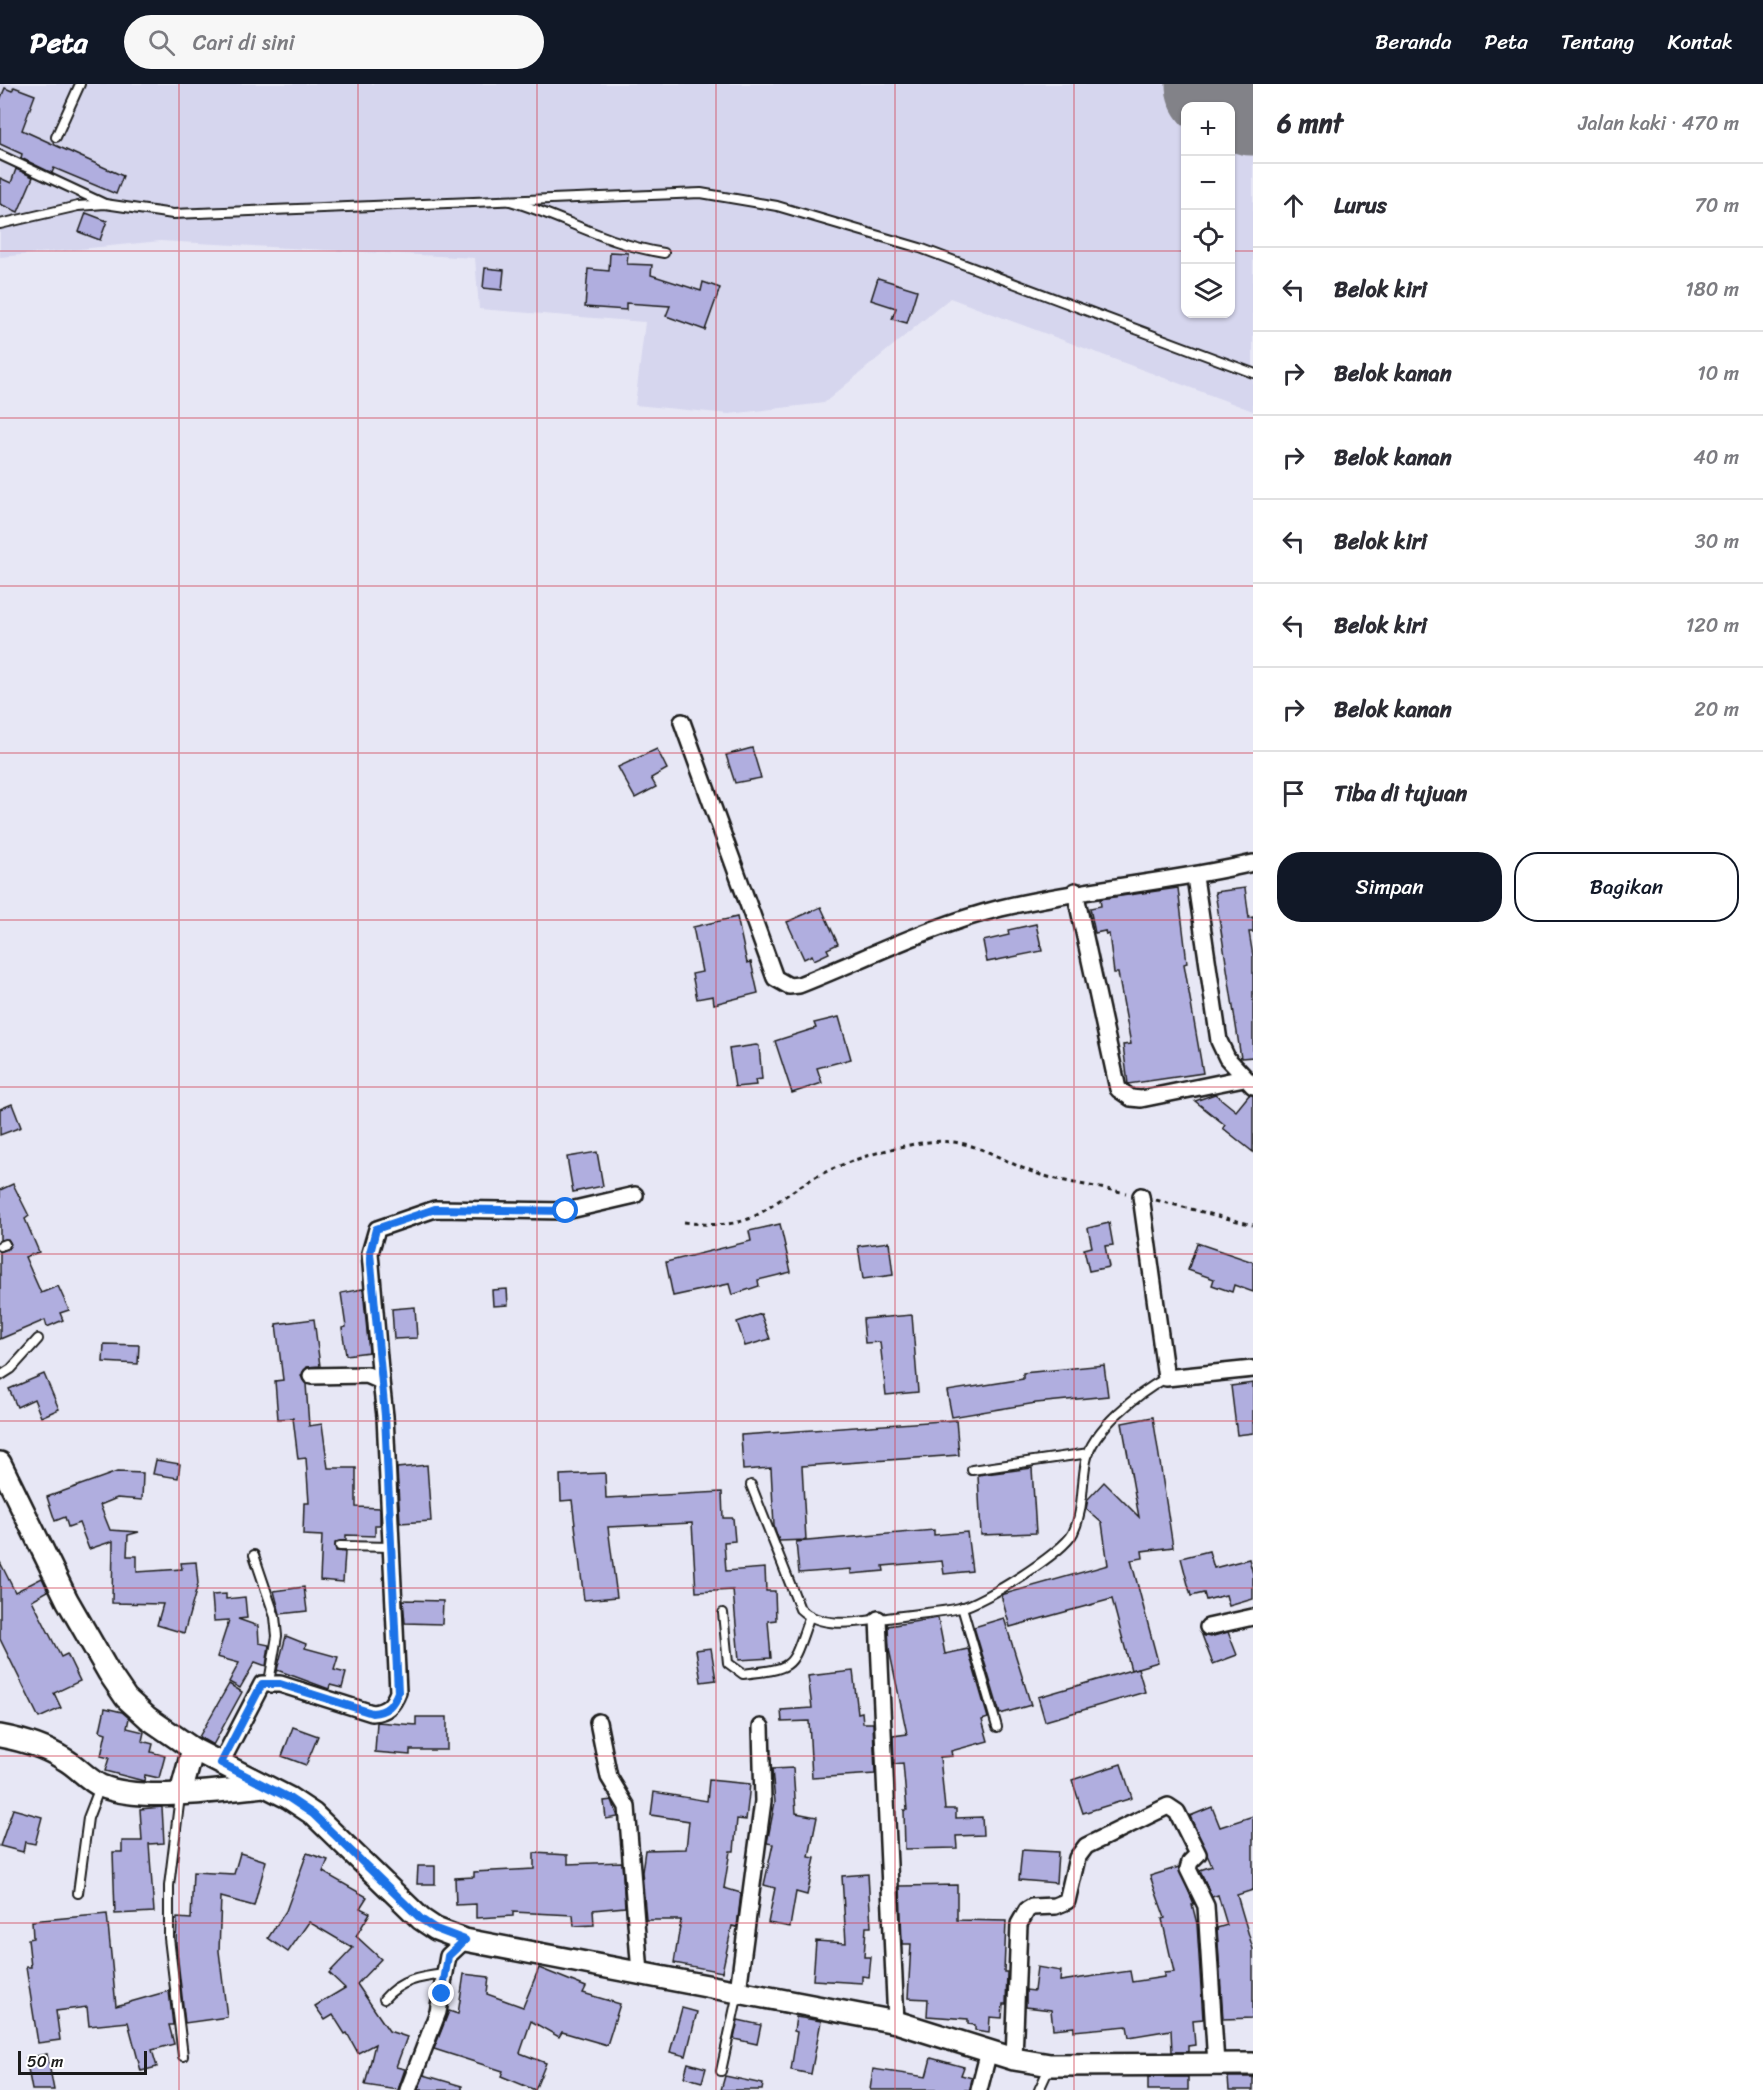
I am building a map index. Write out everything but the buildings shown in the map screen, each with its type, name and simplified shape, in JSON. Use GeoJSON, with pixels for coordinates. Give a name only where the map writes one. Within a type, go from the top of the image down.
{"type":"FeatureCollection","features":[{"type":"Feature","properties":{"kind":"street"},"geometry":{"type":"LineString","coordinates":[[682,722],[775,978],[789,986],[799,985],[899,944],[998,909],[1076,891],[1195,877],[1253,863]]}},
{"type":"Feature","properties":{"kind":"street"},"geometry":{"type":"LineString","coordinates":[[1195,877],[1220,1041],[1227,1058],[1248,1082]]}},
{"type":"Feature","properties":{"kind":"street"},"geometry":{"type":"LineString","coordinates":[[1076,891],[1118,1089],[1131,1098],[1141,1099],[1248,1082]]}},
{"type":"Feature","properties":{"kind":"street"},"geometry":{"type":"LineString","coordinates":[[221,1763],[258,1688],[269,1682],[372,1713],[381,1712],[394,1703],[398,1692],[392,1546],[370,1253],[376,1229],[435,1209],[566,1211],[635,1195]]}},
{"type":"Feature","properties":{"kind":"street"},"geometry":{"type":"LineString","coordinates":[[1141,1196],[1166,1378],[1253,1369]]}},
{"type":"Feature","properties":{"kind":"street"},"geometry":{"type":"LineString","coordinates":[[311,1376],[367,1375],[381,1381]]}},
{"type":"Feature","properties":{"kind":"street"},"geometry":{"type":"LineString","coordinates":[[1,1472],[67,1600],[126,1698],[148,1718],[193,1749],[266,1786],[313,1814],[421,1919],[436,1929],[465,1940],[896,2022],[989,2052],[1050,2065],[1253,2064]]}},
{"type":"Feature","properties":{"kind":"street"},"geometry":{"type":"LineString","coordinates":[[1208,1627],[1253,1617]]}},
{"type":"Feature","properties":{"kind":"street"},"geometry":{"type":"LineString","coordinates":[[878,1619],[896,2022]]}},
{"type":"Feature","properties":{"kind":"street"},"geometry":{"type":"LineString","coordinates":[[598,1722],[609,1777],[627,1807],[640,1973]]}},
{"type":"Feature","properties":{"kind":"street"},"geometry":{"type":"LineString","coordinates":[[738,1991],[763,1801],[761,1727]]}},
{"type":"Feature","properties":{"kind":"street"},"geometry":{"type":"LineString","coordinates":[[0,1736],[42,1748],[65,1759],[100,1785],[128,1792],[180,1793],[266,1786]]}},
{"type":"Feature","properties":{"kind":"street"},"geometry":{"type":"LineString","coordinates":[[180,1793],[193,1749]]}},
{"type":"Feature","properties":{"kind":"street"},"geometry":{"type":"LineString","coordinates":[[1014,2058],[1019,1924],[1022,1917],[1032,1907],[1055,1906],[1067,1901],[1077,1858],[1086,1846],[1168,1806],[1177,1812],[1198,1854],[1190,1862],[1188,1869],[1206,1906],[1216,2064]]}},
{"type":"Feature","properties":{"kind":"street"},"geometry":{"type":"LineString","coordinates":[[408,2090],[438,2012],[444,1974],[451,1950],[465,1940]]}},
{"type":"Feature","properties":{"kind":"street"},"geometry":{"type":"LineString","coordinates":[[979,2090],[989,2052]]}},
{"type":"Feature","properties":{"kind":"lane"},"geometry":{"type":"LineString","coordinates":[[56,137],[80,84]]}},
{"type":"Feature","properties":{"kind":"lane"},"geometry":{"type":"LineString","coordinates":[[0,154],[105,204]]}},
{"type":"Feature","properties":{"kind":"lane"},"geometry":{"type":"LineString","coordinates":[[0,224],[78,206],[105,204],[173,214],[679,192],[740,198],[777,206],[920,248],[1253,373]]}},
{"type":"Feature","properties":{"kind":"lane"},"geometry":{"type":"LineString","coordinates":[[503,199],[539,210],[631,248],[664,253]]}},
{"type":"Feature","properties":{"kind":"lane"},"geometry":{"type":"LineString","coordinates":[[0,1376],[11,1369],[38,1339]]}},
{"type":"Feature","properties":{"kind":"lane"},"geometry":{"type":"LineString","coordinates":[[751,1485],[800,1609],[809,1617],[837,1622],[878,1619],[962,1607],[987,1595],[1063,1546],[1072,1534],[1080,1514],[1089,1453],[1094,1440],[1145,1389],[1166,1378]]}},
{"type":"Feature","properties":{"kind":"lane"},"geometry":{"type":"LineString","coordinates":[[972,1470],[1089,1453]]}},
{"type":"Feature","properties":{"kind":"lane"},"geometry":{"type":"LineString","coordinates":[[340,1546],[392,1546]]}},
{"type":"Feature","properties":{"kind":"lane"},"geometry":{"type":"LineString","coordinates":[[254,1555],[275,1617],[278,1636],[269,1682]]}},
{"type":"Feature","properties":{"kind":"lane"},"geometry":{"type":"LineString","coordinates":[[962,1607],[997,1727]]}},
{"type":"Feature","properties":{"kind":"lane"},"geometry":{"type":"LineString","coordinates":[[723,1613],[728,1663],[743,1674],[782,1670],[790,1663],[809,1617]]}},
{"type":"Feature","properties":{"kind":"lane"},"geometry":{"type":"LineString","coordinates":[[78,1893],[88,1818],[100,1785]]}},
{"type":"Feature","properties":{"kind":"lane"},"geometry":{"type":"LineString","coordinates":[[180,1793],[169,1887],[169,1938],[183,2056]]}},
{"type":"Feature","properties":{"kind":"lane"},"geometry":{"type":"LineString","coordinates":[[384,1999],[393,1988],[402,1983],[420,1977],[444,1974]]}},
{"type":"Feature","properties":{"kind":"lane"},"geometry":{"type":"LineString","coordinates":[[721,2071],[738,1991]]}},
{"type":"Feature","properties":{"kind":"lane"},"geometry":{"type":"LineString","coordinates":[[1039,2090],[1050,2065]]}},
{"type":"Feature","properties":{"kind":"path"},"geometry":{"type":"LineString","coordinates":[[684,1222],[708,1225],[742,1223],[758,1216],[812,1179],[850,1162],[927,1142],[945,1141],[970,1144],[1041,1175],[1141,1196],[1253,1225]]}},
{"type":"Feature","properties":{"kind":"shaded area"},"geometry":{"type":"Polygon","coordinates":[[[0,84],[1253,84],[1253,411],[950,298],[824,403],[729,414],[635,405],[645,322],[479,309],[475,258],[160,241],[0,257],[0,84]]]}},
{"type":"Feature","properties":{"kind":"runway"},"geometry":{"type":"LineString","coordinates":[[1224,84],[1253,97]]}},
{"type":"Feature","properties":{"kind":"route"},"geometry":{"type":"LineString","coordinates":[[442,1994],[448,1956],[451,1950],[465,1940],[436,1929],[421,1919],[313,1814],[289,1798],[221,1763],[262,1684],[269,1682],[280,1684],[372,1713],[388,1709],[394,1703],[398,1692],[385,1416],[370,1253],[376,1229],[435,1209],[566,1211]]}}]}
